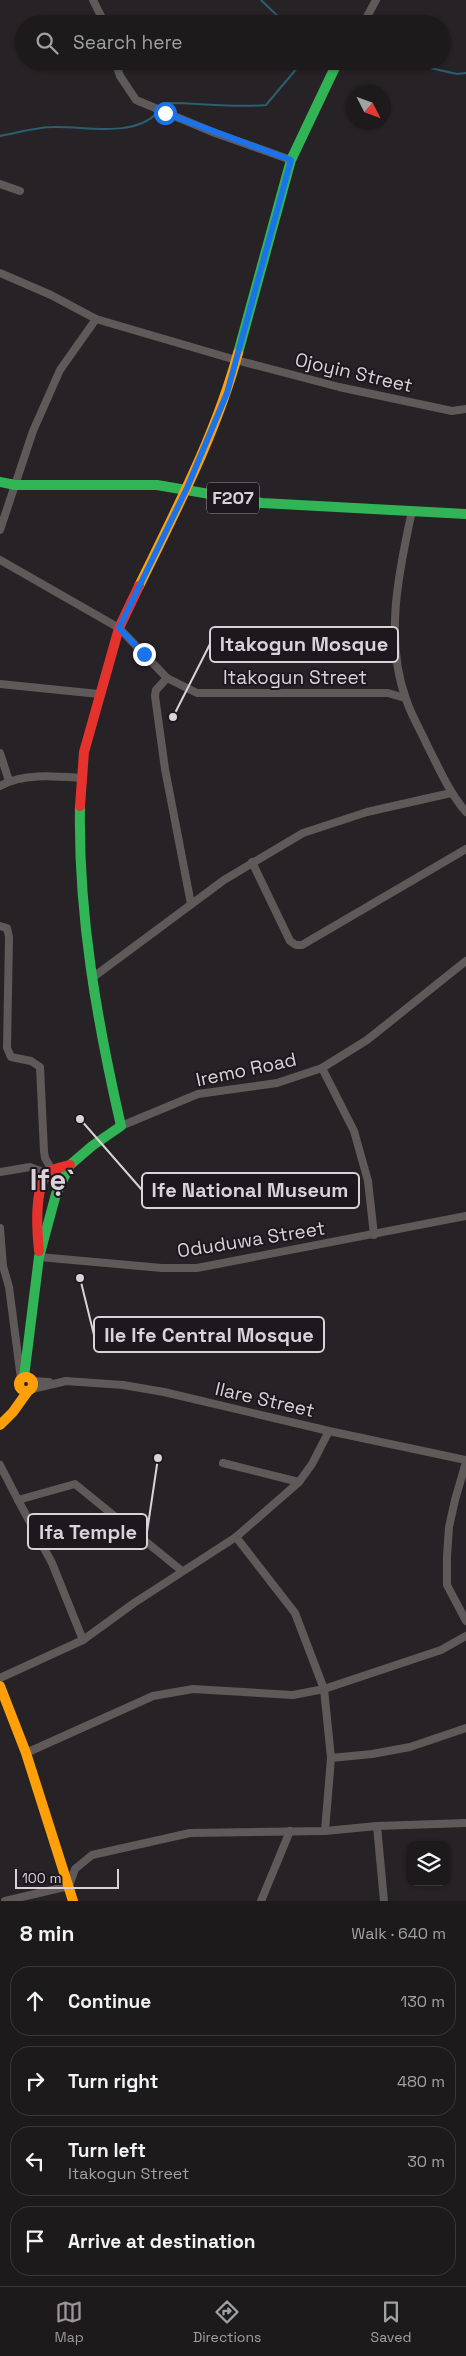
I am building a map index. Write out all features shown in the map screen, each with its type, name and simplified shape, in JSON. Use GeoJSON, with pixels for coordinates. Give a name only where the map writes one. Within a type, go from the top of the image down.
{"type":"FeatureCollection","features":[{"type":"Feature","properties":{"kind":"street"},"geometry":{"type":"LineString","coordinates":[[93,0],[100,15]]}},
{"type":"Feature","properties":{"kind":"street"},"geometry":{"type":"LineString","coordinates":[[368,15],[376,0]]}},
{"type":"Feature","properties":{"kind":"street"},"geometry":{"type":"LineString","coordinates":[[118,70],[120,76],[136,100],[165,113],[291,160]]}},
{"type":"Feature","properties":{"kind":"street"},"geometry":{"type":"LineString","coordinates":[[0,1172],[30,1167],[49,1172],[70,1165],[120,1126],[92,978],[84,923],[81,874],[81,778],[84,752],[119,628],[187,488],[227,393],[291,160],[334,70]]}},
{"type":"Feature","properties":{"kind":"street"},"geometry":{"type":"LineString","coordinates":[[0,184],[20,191]]}},
{"type":"Feature","properties":{"kind":"street","name":"Ojoyin Street"},"geometry":{"type":"LineString","coordinates":[[0,273],[51,294],[96,319],[236,360],[339,387],[404,401],[452,411],[466,409]]}},
{"type":"Feature","properties":{"kind":"street"},"geometry":{"type":"LineString","coordinates":[[0,530],[33,431],[60,370],[96,319]]}},
{"type":"Feature","properties":{"kind":"street","name":"F207"},"geometry":{"type":"LineString","coordinates":[[0,482],[14,485],[157,485],[187,488],[262,503],[466,514]]}},
{"type":"Feature","properties":{"kind":"street"},"geometry":{"type":"LineString","coordinates":[[412,511],[398,576],[395,612],[397,655],[405,698],[451,793],[466,812]]}},
{"type":"Feature","properties":{"kind":"street","name":"Itakogun Street"},"geometry":{"type":"LineString","coordinates":[[0,560],[119,628],[167,678],[197,693],[388,693],[405,698]]}},
{"type":"Feature","properties":{"kind":"street"},"geometry":{"type":"LineString","coordinates":[[167,678],[156,690],[155,696],[164,769],[191,904]]}},
{"type":"Feature","properties":{"kind":"street"},"geometry":{"type":"LineString","coordinates":[[0,684],[99,694]]}},
{"type":"Feature","properties":{"kind":"street"},"geometry":{"type":"LineString","coordinates":[[0,753],[9,781]]}},
{"type":"Feature","properties":{"kind":"street"},"geometry":{"type":"LineString","coordinates":[[0,786],[9,781],[48,776],[81,778]]}},
{"type":"Feature","properties":{"kind":"street"},"geometry":{"type":"LineString","coordinates":[[92,978],[191,904],[252,862],[303,833],[336,821],[451,793]]}},
{"type":"Feature","properties":{"kind":"street"},"geometry":{"type":"LineString","coordinates":[[252,862],[290,941],[296,945],[302,945],[466,849]]}},
{"type":"Feature","properties":{"kind":"street"},"geometry":{"type":"LineString","coordinates":[[0,926],[7,928],[9,937],[7,1048],[11,1057],[30,1061],[40,1067],[44,1151],[49,1172],[40,1192],[39,1257],[27,1383],[13,1412],[0,1425]]}},
{"type":"Feature","properties":{"kind":"street","name":"Iremo Road"},"geometry":{"type":"LineString","coordinates":[[120,1126],[198,1094],[277,1083],[322,1068],[367,1040],[466,961]]}},
{"type":"Feature","properties":{"kind":"street"},"geometry":{"type":"LineString","coordinates":[[322,1068],[354,1131],[368,1181],[374,1235]]}},
{"type":"Feature","properties":{"kind":"street"},"geometry":{"type":"LineString","coordinates":[[39,1257],[56,1194],[70,1165]]}},
{"type":"Feature","properties":{"kind":"street"},"geometry":{"type":"LineString","coordinates":[[40,1192],[56,1194]]}},
{"type":"Feature","properties":{"kind":"street","name":"Oduduwa Street"},"geometry":{"type":"LineString","coordinates":[[39,1257],[162,1268],[197,1268],[466,1216]]}},
{"type":"Feature","properties":{"kind":"street"},"geometry":{"type":"LineString","coordinates":[[0,1228],[2,1267],[10,1287],[27,1383]]}},
{"type":"Feature","properties":{"kind":"street","name":"Ilare Street"},"geometry":{"type":"LineString","coordinates":[[27,1383],[56,1382],[123,1385],[164,1392],[466,1461]]}},
{"type":"Feature","properties":{"kind":"street"},"geometry":{"type":"LineString","coordinates":[[0,1678],[83,1640],[182,1571],[236,1537],[299,1482],[312,1464],[329,1431]]}},
{"type":"Feature","properties":{"kind":"street"},"geometry":{"type":"LineString","coordinates":[[466,1461],[455,1500],[447,1557],[447,1585],[466,1621]]}},
{"type":"Feature","properties":{"kind":"street"},"geometry":{"type":"LineString","coordinates":[[223,1463],[299,1482]]}},
{"type":"Feature","properties":{"kind":"street"},"geometry":{"type":"LineString","coordinates":[[0,1465],[52,1563],[83,1640]]}},
{"type":"Feature","properties":{"kind":"street"},"geometry":{"type":"LineString","coordinates":[[18,1500],[75,1484],[182,1571]]}},
{"type":"Feature","properties":{"kind":"street"},"geometry":{"type":"LineString","coordinates":[[236,1537],[295,1613],[324,1690],[331,1758],[325,1831]]}},
{"type":"Feature","properties":{"kind":"street"},"geometry":{"type":"LineString","coordinates":[[26,1753],[153,1696],[192,1689],[293,1695],[324,1690],[441,1650],[466,1636]]}},
{"type":"Feature","properties":{"kind":"street"},"geometry":{"type":"LineString","coordinates":[[0,1686],[26,1753],[73,1901]]}},
{"type":"Feature","properties":{"kind":"street"},"geometry":{"type":"LineString","coordinates":[[331,1758],[372,1754],[410,1747],[466,1728]]}},
{"type":"Feature","properties":{"kind":"street"},"geometry":{"type":"LineString","coordinates":[[69,1886],[75,1869],[92,1855],[190,1833],[325,1831],[377,1826],[466,1823]]}},
{"type":"Feature","properties":{"kind":"street"},"geometry":{"type":"LineString","coordinates":[[377,1826],[384,1901]]}},
{"type":"Feature","properties":{"kind":"street"},"geometry":{"type":"LineString","coordinates":[[260,1901],[290,1831]]}},
{"type":"Feature","properties":{"kind":"street"},"geometry":{"type":"LineString","coordinates":[[5,1901],[69,1886]]}},
{"type":"Feature","properties":{"kind":"waterway"},"geometry":{"type":"LineString","coordinates":[[261,0],[277,15]]}},
{"type":"Feature","properties":{"kind":"waterway"},"geometry":{"type":"LineString","coordinates":[[162,108],[167,103],[241,106],[266,105],[295,70]]}},
{"type":"Feature","properties":{"kind":"waterway"},"geometry":{"type":"LineString","coordinates":[[439,70],[457,74],[466,73]]}},
{"type":"Feature","properties":{"kind":"waterway"},"geometry":{"type":"LineString","coordinates":[[0,136],[47,127],[122,128],[135,126],[147,121],[157,113]]}},
{"type":"Feature","properties":{"kind":"traffic: fast"},"geometry":{"type":"LineString","coordinates":[[238,353],[291,160],[334,70]]}},
{"type":"Feature","properties":{"kind":"traffic: fast"},"geometry":{"type":"LineString","coordinates":[[0,482],[15,485],[157,485],[262,503],[466,514]]}},
{"type":"Feature","properties":{"kind":"traffic: fast"},"geometry":{"type":"LineString","coordinates":[[24,1377],[39,1257],[56,1194],[70,1165],[92,1146],[121,1126],[104,1047],[91,968],[82,887],[80,806]]}},
{"type":"Feature","properties":{"kind":"traffic: slow"},"geometry":{"type":"LineString","coordinates":[[139,586],[207,442],[238,353]]}},
{"type":"Feature","properties":{"kind":"traffic: slow"},"geometry":{"type":"LineString","coordinates":[[26,1377],[31,1379],[33,1384],[31,1389],[26,1391],[21,1389],[19,1384],[21,1379],[26,1377]]}},
{"type":"Feature","properties":{"kind":"traffic: slow"},"geometry":{"type":"LineString","coordinates":[[0,1425],[13,1412],[28,1391]]}},
{"type":"Feature","properties":{"kind":"traffic: slow"},"geometry":{"type":"LineString","coordinates":[[0,1686],[26,1753],[73,1901]]}},
{"type":"Feature","properties":{"kind":"traffic: jam"},"geometry":{"type":"LineString","coordinates":[[80,806],[84,752],[119,628],[139,586]]}},
{"type":"Feature","properties":{"kind":"traffic: jam"},"geometry":{"type":"LineString","coordinates":[[39,1251],[38,1199],[40,1189],[50,1171],[70,1165]]}},
{"type":"Feature","properties":{"kind":"place","name":"Itakogun Mosque"},"geometry":{"type":"Point","coordinates":[173,717]}},
{"type":"Feature","properties":{"kind":"place","name":"Ife National Museum"},"geometry":{"type":"Point","coordinates":[80,1119]}},
{"type":"Feature","properties":{"kind":"place","name":"Ile Ife Central Mosque"},"geometry":{"type":"Point","coordinates":[80,1278]}},
{"type":"Feature","properties":{"kind":"place","name":"Ifa Temple"},"geometry":{"type":"Point","coordinates":[158,1458]}},
{"type":"Feature","properties":{"kind":"district","name":"Ifẹ̀"},"geometry":{"type":"Point","coordinates":[48,1180]}},
{"type":"Feature","properties":{"kind":"route"},"geometry":{"type":"LineString","coordinates":[[144,654],[119,628],[187,488],[227,393],[291,160],[165,113]]}}]}
